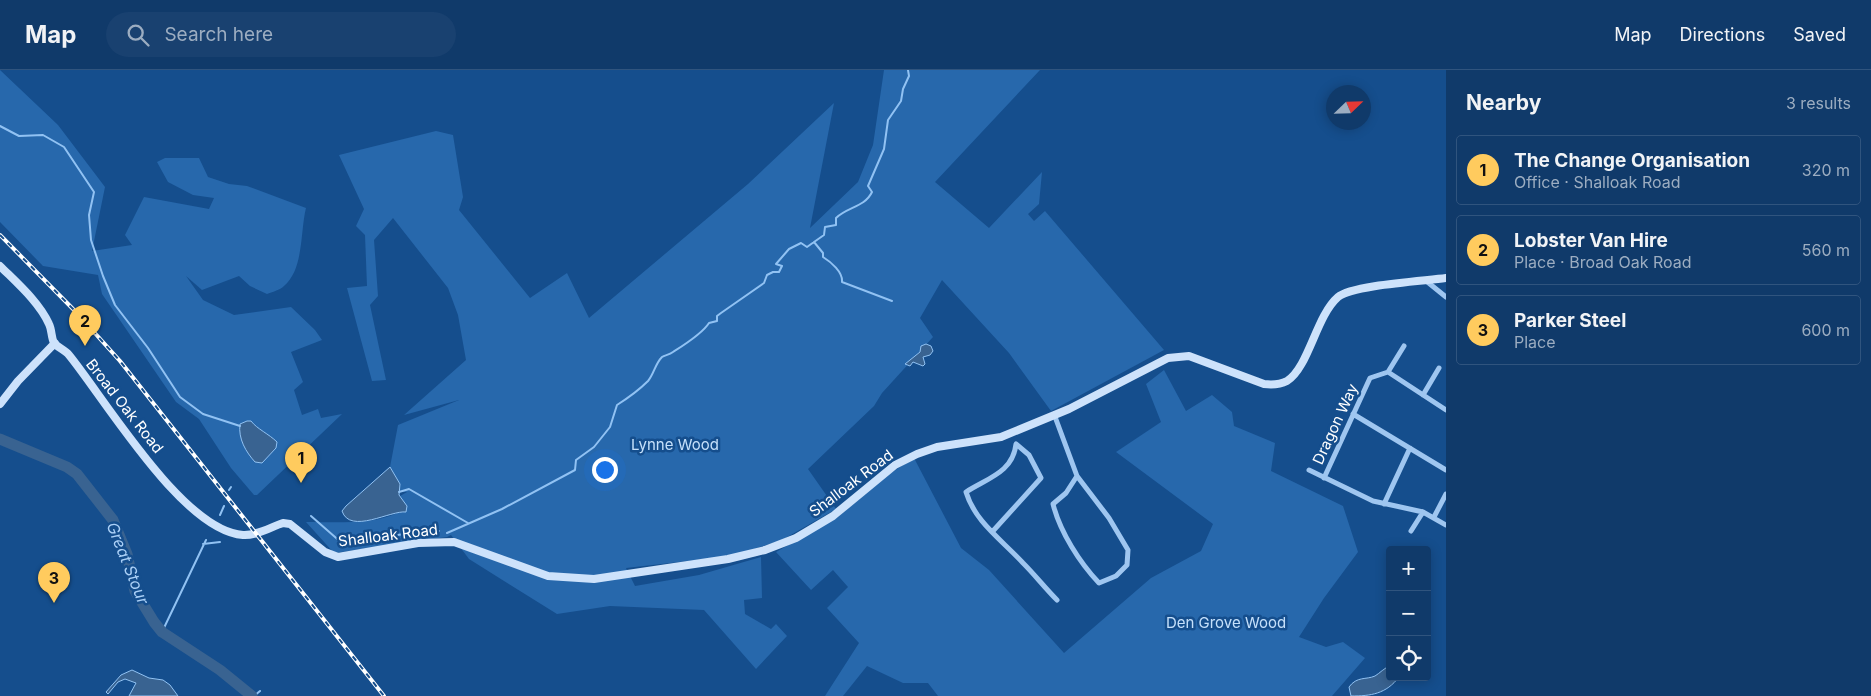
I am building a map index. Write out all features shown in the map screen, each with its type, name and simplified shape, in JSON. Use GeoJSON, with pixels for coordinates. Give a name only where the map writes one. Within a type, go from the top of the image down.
{"type":"FeatureCollection","features":[{"type":"Feature","properties":{"kind":"street","name":"Broad Oak Road"},"geometry":{"type":"LineString","coordinates":[[0,266],[25,292],[49,324],[54,343],[68,353],[116,420],[190,506],[220,528],[244,535],[252,534]]}},
{"type":"Feature","properties":{"kind":"street","name":"Shalloak Road"},"geometry":{"type":"LineString","coordinates":[[252,534],[283,523],[290,524],[325,552],[338,557],[438,541],[454,542],[548,576],[594,579],[728,559],[765,550],[796,538],[833,516],[873,482],[901,462],[937,447],[1001,438],[1098,395],[1157,362],[1180,355],[1189,356],[1264,384],[1277,385],[1287,381],[1297,370],[1329,308],[1339,296],[1362,290],[1446,278]]}},
{"type":"Feature","properties":{"kind":"street"},"geometry":{"type":"LineString","coordinates":[[1425,280],[1446,297]]}},
{"type":"Feature","properties":{"kind":"street"},"geometry":{"type":"LineString","coordinates":[[0,404],[18,381],[54,343]]}},
{"type":"Feature","properties":{"kind":"street"},"geometry":{"type":"LineString","coordinates":[[1404,346],[1388,372],[1446,410]]}},
{"type":"Feature","properties":{"kind":"street"},"geometry":{"type":"LineString","coordinates":[[1423,395],[1439,368]]}},
{"type":"Feature","properties":{"kind":"street","name":"Dragon Way"},"geometry":{"type":"LineString","coordinates":[[1324,478],[1370,378],[1388,372]]}},
{"type":"Feature","properties":{"kind":"street"},"geometry":{"type":"LineString","coordinates":[[1054,414],[1077,476],[1109,518],[1128,550],[1127,565],[1116,576],[1099,584],[1090,574],[1069,540],[1053,504],[1066,493],[1077,476]]}},
{"type":"Feature","properties":{"kind":"street"},"geometry":{"type":"LineString","coordinates":[[1354,414],[1446,470]]}},
{"type":"Feature","properties":{"kind":"street"},"geometry":{"type":"LineString","coordinates":[[1016,430],[1015,457],[1005,469],[966,492],[971,508],[979,520],[992,531],[1057,600]]}},
{"type":"Feature","properties":{"kind":"street"},"geometry":{"type":"LineString","coordinates":[[992,531],[1040,478],[1028,455],[1016,444]]}},
{"type":"Feature","properties":{"kind":"street"},"geometry":{"type":"LineString","coordinates":[[1384,504],[1410,448]]}},
{"type":"Feature","properties":{"kind":"street"},"geometry":{"type":"LineString","coordinates":[[1309,470],[1373,501],[1423,512],[1434,516],[1446,525]]}},
{"type":"Feature","properties":{"kind":"street"},"geometry":{"type":"LineString","coordinates":[[1434,516],[1446,494]]}},
{"type":"Feature","properties":{"kind":"street"},"geometry":{"type":"LineString","coordinates":[[1411,531],[1423,512]]}},
{"type":"Feature","properties":{"kind":"green space"},"geometry":{"type":"Polygon","coordinates":[[[0,70],[58,125],[105,187],[92,251],[132,245],[125,235],[144,197],[209,209],[214,198],[193,195],[168,182],[157,162],[165,158],[199,158],[208,177],[229,184],[247,186],[306,208],[295,270],[290,279],[280,289],[267,294],[250,286],[239,276],[202,290],[186,276],[203,300],[234,315],[291,307],[315,330],[322,340],[291,352],[303,382],[294,390],[302,415],[318,409],[321,418],[342,414],[257,495],[254,495],[231,468],[199,419],[176,402],[102,294],[98,275],[43,266],[0,222],[0,70]]]}},
{"type":"Feature","properties":{"kind":"green space","name":"Lynne Wood"},"geometry":{"type":"Polygon","coordinates":[[[884,70],[1040,70],[935,182],[989,228],[1042,172],[1039,204],[1028,214],[1034,221],[1045,211],[1164,350],[1051,411],[1009,353],[942,280],[920,318],[933,337],[882,393],[874,406],[808,469],[836,509],[782,540],[732,556],[626,568],[635,586],[699,575],[761,557],[762,598],[744,600],[745,614],[771,629],[776,624],[787,636],[756,669],[704,610],[610,606],[557,614],[469,559],[451,535],[334,553],[306,522],[367,521],[399,512],[400,496],[407,492],[399,492],[400,484],[390,467],[398,425],[459,400],[404,415],[466,360],[458,315],[448,288],[393,218],[374,240],[378,296],[370,305],[386,380],[372,381],[347,288],[367,286],[365,235],[356,226],[364,209],[339,155],[436,131],[453,135],[463,197],[459,210],[530,298],[567,273],[589,318],[748,184],[834,103],[810,228],[858,182],[873,145],[884,70]]]}},
{"type":"Feature","properties":{"kind":"green space","name":"Den Grove Wood"},"geometry":{"type":"Polygon","coordinates":[[[1164,370],[1186,411],[1212,395],[1232,412],[1234,426],[1275,443],[1271,471],[1343,506],[1358,552],[1324,598],[1299,637],[1326,647],[1343,642],[1365,658],[1332,696],[938,696],[928,683],[903,683],[867,666],[843,696],[825,696],[859,643],[827,608],[848,587],[833,570],[811,590],[776,552],[838,517],[889,474],[914,458],[961,548],[989,570],[1064,653],[1151,578],[1201,551],[1213,524],[1116,452],[1161,422],[1146,384],[1164,370]]]}},
{"type":"Feature","properties":{"kind":"shaded area"},"geometry":{"type":"Polygon","coordinates":[[[926,344],[931,346],[933,351],[930,355],[923,357],[925,364],[923,366],[913,362],[910,366],[905,364],[920,352],[921,346],[926,344]]]}},
{"type":"Feature","properties":{"kind":"shaded area"},"geometry":{"type":"Polygon","coordinates":[[[251,421],[256,427],[277,442],[276,448],[262,463],[255,462],[241,440],[240,424],[251,421]]]}},
{"type":"Feature","properties":{"kind":"shaded area"},"geometry":{"type":"Polygon","coordinates":[[[390,467],[400,484],[399,495],[407,506],[406,512],[362,521],[353,521],[346,518],[342,511],[346,506],[390,467]]]}},
{"type":"Feature","properties":{"kind":"shaded area"},"geometry":{"type":"Polygon","coordinates":[[[1386,668],[1386,681],[1396,681],[1378,693],[1351,696],[1349,687],[1355,681],[1375,676],[1386,668]]]}},
{"type":"Feature","properties":{"kind":"shaded area"},"geometry":{"type":"Polygon","coordinates":[[[132,670],[149,678],[163,680],[170,685],[178,696],[129,696],[136,683],[125,679],[118,682],[108,694],[106,692],[121,675],[132,670]]]}},
{"type":"Feature","properties":{"kind":"waterway"},"geometry":{"type":"LineString","coordinates":[[814,242],[824,235],[825,227],[836,225],[836,218],[840,214],[865,201],[872,192],[868,186],[884,149],[888,120],[901,101],[903,89],[909,76],[908,70]]}},
{"type":"Feature","properties":{"kind":"waterway"},"geometry":{"type":"LineString","coordinates":[[0,126],[19,136],[43,135],[64,147],[94,192],[89,215],[91,240],[115,305],[148,348],[180,397],[203,414],[240,426]]}},
{"type":"Feature","properties":{"kind":"waterway"},"geometry":{"type":"LineString","coordinates":[[447,533],[502,509],[575,470],[576,460],[594,447],[610,427],[617,405],[648,381],[662,357],[672,353],[692,339],[709,323],[717,321],[717,316],[764,283],[767,275],[779,272],[782,266],[776,264],[789,249],[801,243],[807,247],[814,242],[823,253],[823,257],[839,271],[842,282],[892,301]]}},
{"type":"Feature","properties":{"kind":"waterway","name":"Great Stour"},"geometry":{"type":"LineString","coordinates":[[0,439],[67,467],[77,474],[113,520],[127,554],[135,591],[154,622],[162,632],[220,670],[252,696]]}},
{"type":"Feature","properties":{"kind":"waterway"},"geometry":{"type":"LineString","coordinates":[[399,492],[409,489],[468,523]]}},
{"type":"Feature","properties":{"kind":"waterway"},"geometry":{"type":"LineString","coordinates":[[220,515],[224,506]]}},
{"type":"Feature","properties":{"kind":"waterway"},"geometry":{"type":"LineString","coordinates":[[311,516],[343,544],[428,530],[439,531]]}},
{"type":"Feature","properties":{"kind":"waterway"},"geometry":{"type":"LineString","coordinates":[[162,632],[206,540]]}},
{"type":"Feature","properties":{"kind":"waterway"},"geometry":{"type":"LineString","coordinates":[[203,544],[220,542]]}},
{"type":"Feature","properties":{"kind":"waterway"},"geometry":{"type":"LineString","coordinates":[[254,696],[260,691]]}},
{"type":"Feature","properties":{"kind":"railway"},"geometry":{"type":"LineString","coordinates":[[0,235],[75,311],[120,361],[384,696]]}},
{"type":"Feature","properties":{"kind":"place","name":"Lobster Van Hire"},"geometry":{"type":"Point","coordinates":[85,346]}},
{"type":"Feature","properties":{"kind":"place","name":"The Change Organisation"},"geometry":{"type":"Point","coordinates":[301,483]}},
{"type":"Feature","properties":{"kind":"place","name":"Parker Steel"},"geometry":{"type":"Point","coordinates":[54,603]}}]}
